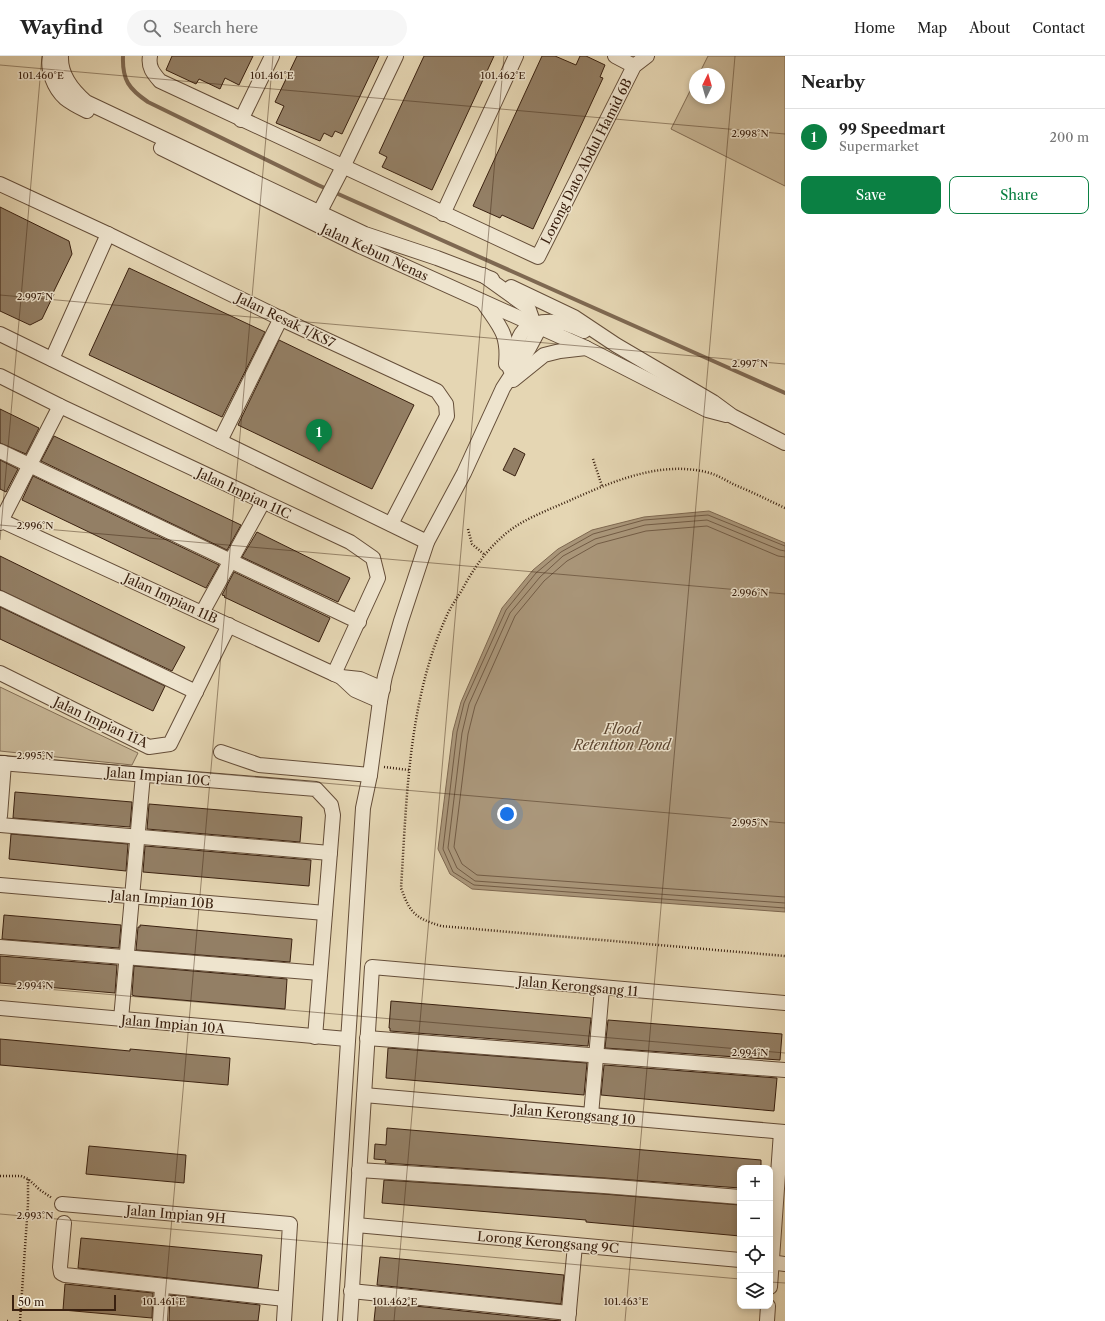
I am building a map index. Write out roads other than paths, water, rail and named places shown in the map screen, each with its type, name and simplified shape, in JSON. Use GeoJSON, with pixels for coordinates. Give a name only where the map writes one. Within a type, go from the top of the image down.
{"type":"FeatureCollection","features":[{"type":"Feature","properties":{"kind":"street","name":"Jalan Kebun Nenas"},"geometry":{"type":"LineString","coordinates":[[50,56],[49,61],[51,74],[56,86],[64,97],[77,106],[316,218],[483,301],[586,348],[707,410],[732,416]]}},
{"type":"Feature","properties":{"kind":"street","name":"Jalan Kebun Nenas"},"geometry":{"type":"LineString","coordinates":[[61,56],[63,73],[76,94],[86,102],[298,203],[316,218],[339,223],[365,234],[483,275],[574,317],[713,402],[732,416],[785,443]]}},
{"type":"Feature","properties":{"kind":"street"},"geometry":{"type":"LineString","coordinates":[[241,120],[272,56]]}},
{"type":"Feature","properties":{"kind":"street"},"geometry":{"type":"LineString","coordinates":[[316,218],[343,167],[396,56]]}},
{"type":"Feature","properties":{"kind":"street"},"geometry":{"type":"LineString","coordinates":[[150,62],[154,75],[160,81],[443,214],[516,56]]}},
{"type":"Feature","properties":{"kind":"street"},"geometry":{"type":"LineString","coordinates":[[615,56],[634,66],[647,56]]}},
{"type":"Feature","properties":{"kind":"street","name":"Lorong Dato Abdul Hamid 6B"},"geometry":{"type":"LineString","coordinates":[[443,214],[538,258],[634,66]]}},
{"type":"Feature","properties":{"kind":"street","name":"Jalan Resak 1/KS7"},"geometry":{"type":"LineString","coordinates":[[0,184],[437,391],[446,404],[447,416],[391,524]]}},
{"type":"Feature","properties":{"kind":"street"},"geometry":{"type":"LineString","coordinates":[[298,203],[320,200],[332,189]]}},
{"type":"Feature","properties":{"kind":"street"},"geometry":{"type":"LineString","coordinates":[[332,189],[331,206],[334,216],[339,223]]}},
{"type":"Feature","properties":{"kind":"street"},"geometry":{"type":"LineString","coordinates":[[52,359],[108,234]]}},
{"type":"Feature","properties":{"kind":"street"},"geometry":{"type":"LineString","coordinates":[[330,1321],[363,808],[381,695],[399,628],[427,542],[464,473],[503,388],[536,332],[530,310],[483,275]]}},
{"type":"Feature","properties":{"kind":"street"},"geometry":{"type":"LineString","coordinates":[[483,301],[504,332],[507,344],[503,388]]}},
{"type":"Feature","properties":{"kind":"street"},"geometry":{"type":"LineString","coordinates":[[220,441],[281,318]]}},
{"type":"Feature","properties":{"kind":"street"},"geometry":{"type":"LineString","coordinates":[[535,324],[548,322],[566,324],[616,344]]}},
{"type":"Feature","properties":{"kind":"street"},"geometry":{"type":"LineString","coordinates":[[0,334],[427,542]]}},
{"type":"Feature","properties":{"kind":"street"},"geometry":{"type":"LineString","coordinates":[[503,388],[544,355],[560,351],[586,348]]}},
{"type":"Feature","properties":{"kind":"street","name":"Jalan Impian 11C"},"geometry":{"type":"LineString","coordinates":[[0,376],[60,406],[350,542],[373,558],[378,578],[358,622],[338,676]]}},
{"type":"Feature","properties":{"kind":"street"},"geometry":{"type":"LineString","coordinates":[[0,521],[60,406]]}},
{"type":"Feature","properties":{"kind":"street"},"geometry":{"type":"LineString","coordinates":[[0,451],[358,622]]}},
{"type":"Feature","properties":{"kind":"street"},"geometry":{"type":"LineString","coordinates":[[202,613],[263,502]]}},
{"type":"Feature","properties":{"kind":"street","name":"Jalan Impian 11B"},"geometry":{"type":"LineString","coordinates":[[0,521],[338,676],[360,679],[381,695]]}},
{"type":"Feature","properties":{"kind":"street"},"geometry":{"type":"LineString","coordinates":[[0,598],[196,692]]}},
{"type":"Feature","properties":{"kind":"street","name":"Jalan Impian 11A"},"geometry":{"type":"LineString","coordinates":[[0,673],[149,747],[170,744],[229,626]]}},
{"type":"Feature","properties":{"kind":"street"},"geometry":{"type":"LineString","coordinates":[[220,752],[259,765],[370,770]]}},
{"type":"Feature","properties":{"kind":"street"},"geometry":{"type":"LineString","coordinates":[[0,816],[2,763]]}},
{"type":"Feature","properties":{"kind":"street","name":"Jalan Impian 10C"},"geometry":{"type":"LineString","coordinates":[[2,763],[316,789],[330,805],[333,815],[330,853]]}},
{"type":"Feature","properties":{"kind":"street"},"geometry":{"type":"LineString","coordinates":[[121,1019],[143,775]]}},
{"type":"Feature","properties":{"kind":"street"},"geometry":{"type":"LineString","coordinates":[[0,825],[330,853],[315,1036]]}},
{"type":"Feature","properties":{"kind":"street","name":"Jalan Impian 10B"},"geometry":{"type":"LineString","coordinates":[[0,885],[325,913]]}},
{"type":"Feature","properties":{"kind":"street"},"geometry":{"type":"LineString","coordinates":[[0,947],[320,973]]}},
{"type":"Feature","properties":{"kind":"street","name":"Jalan Kerongsang 11"},"geometry":{"type":"LineString","coordinates":[[367,1038],[372,967],[785,1003]]}},
{"type":"Feature","properties":{"kind":"street"},"geometry":{"type":"LineString","coordinates":[[591,1115],[602,988]]}},
{"type":"Feature","properties":{"kind":"street","name":"Jalan Impian 10A"},"geometry":{"type":"LineString","coordinates":[[0,1008],[347,1039]]}},
{"type":"Feature","properties":{"kind":"street"},"geometry":{"type":"LineString","coordinates":[[350,1321],[367,1038],[785,1070]]}},
{"type":"Feature","properties":{"kind":"street","name":"Jalan Kerongsang 10"},"geometry":{"type":"LineString","coordinates":[[364,1095],[783,1132]]}},
{"type":"Feature","properties":{"kind":"street"},"geometry":{"type":"LineString","coordinates":[[773,1275],[776,1263],[777,1201],[783,1132]]}},
{"type":"Feature","properties":{"kind":"street"},"geometry":{"type":"LineString","coordinates":[[359,1170],[604,1186],[737,1198]]}},
{"type":"Feature","properties":{"kind":"street","name":"Jalan Impian 9H"},"geometry":{"type":"LineString","coordinates":[[62,1204],[290,1224],[285,1299]]}},
{"type":"Feature","properties":{"kind":"street"},"geometry":{"type":"LineString","coordinates":[[64,1222],[60,1267],[62,1273],[66,1275],[285,1299],[284,1321]]}},
{"type":"Feature","properties":{"kind":"street","name":"Lorong Kerongsang 9C"},"geometry":{"type":"LineString","coordinates":[[356,1225],[737,1260]]}},
{"type":"Feature","properties":{"kind":"street"},"geometry":{"type":"LineString","coordinates":[[352,1291],[569,1317],[575,1245]]}},
{"type":"Feature","properties":{"kind":"street"},"geometry":{"type":"LineString","coordinates":[[160,1321],[162,1286]]}},
{"type":"Feature","properties":{"kind":"street"},"geometry":{"type":"LineString","coordinates":[[767,1321],[768,1309]]}},
{"type":"Feature","properties":{"kind":"water","name":"Flood Retention Pond"},"geometry":{"type":"Polygon","coordinates":[[[709,511],[785,543],[785,912],[472,889],[450,874],[438,849],[453,731],[461,702],[502,608],[533,570],[558,549],[592,530],[644,517],[709,511]]]}},
{"type":"Feature","properties":{"kind":"waterway"},"geometry":{"type":"LineString","coordinates":[[123,56],[125,78],[131,88],[148,102],[318,185],[785,393]]}},
{"type":"Feature","properties":{"kind":"place","name":"99 Speedmart"},"geometry":{"type":"Point","coordinates":[319,452]}}]}
